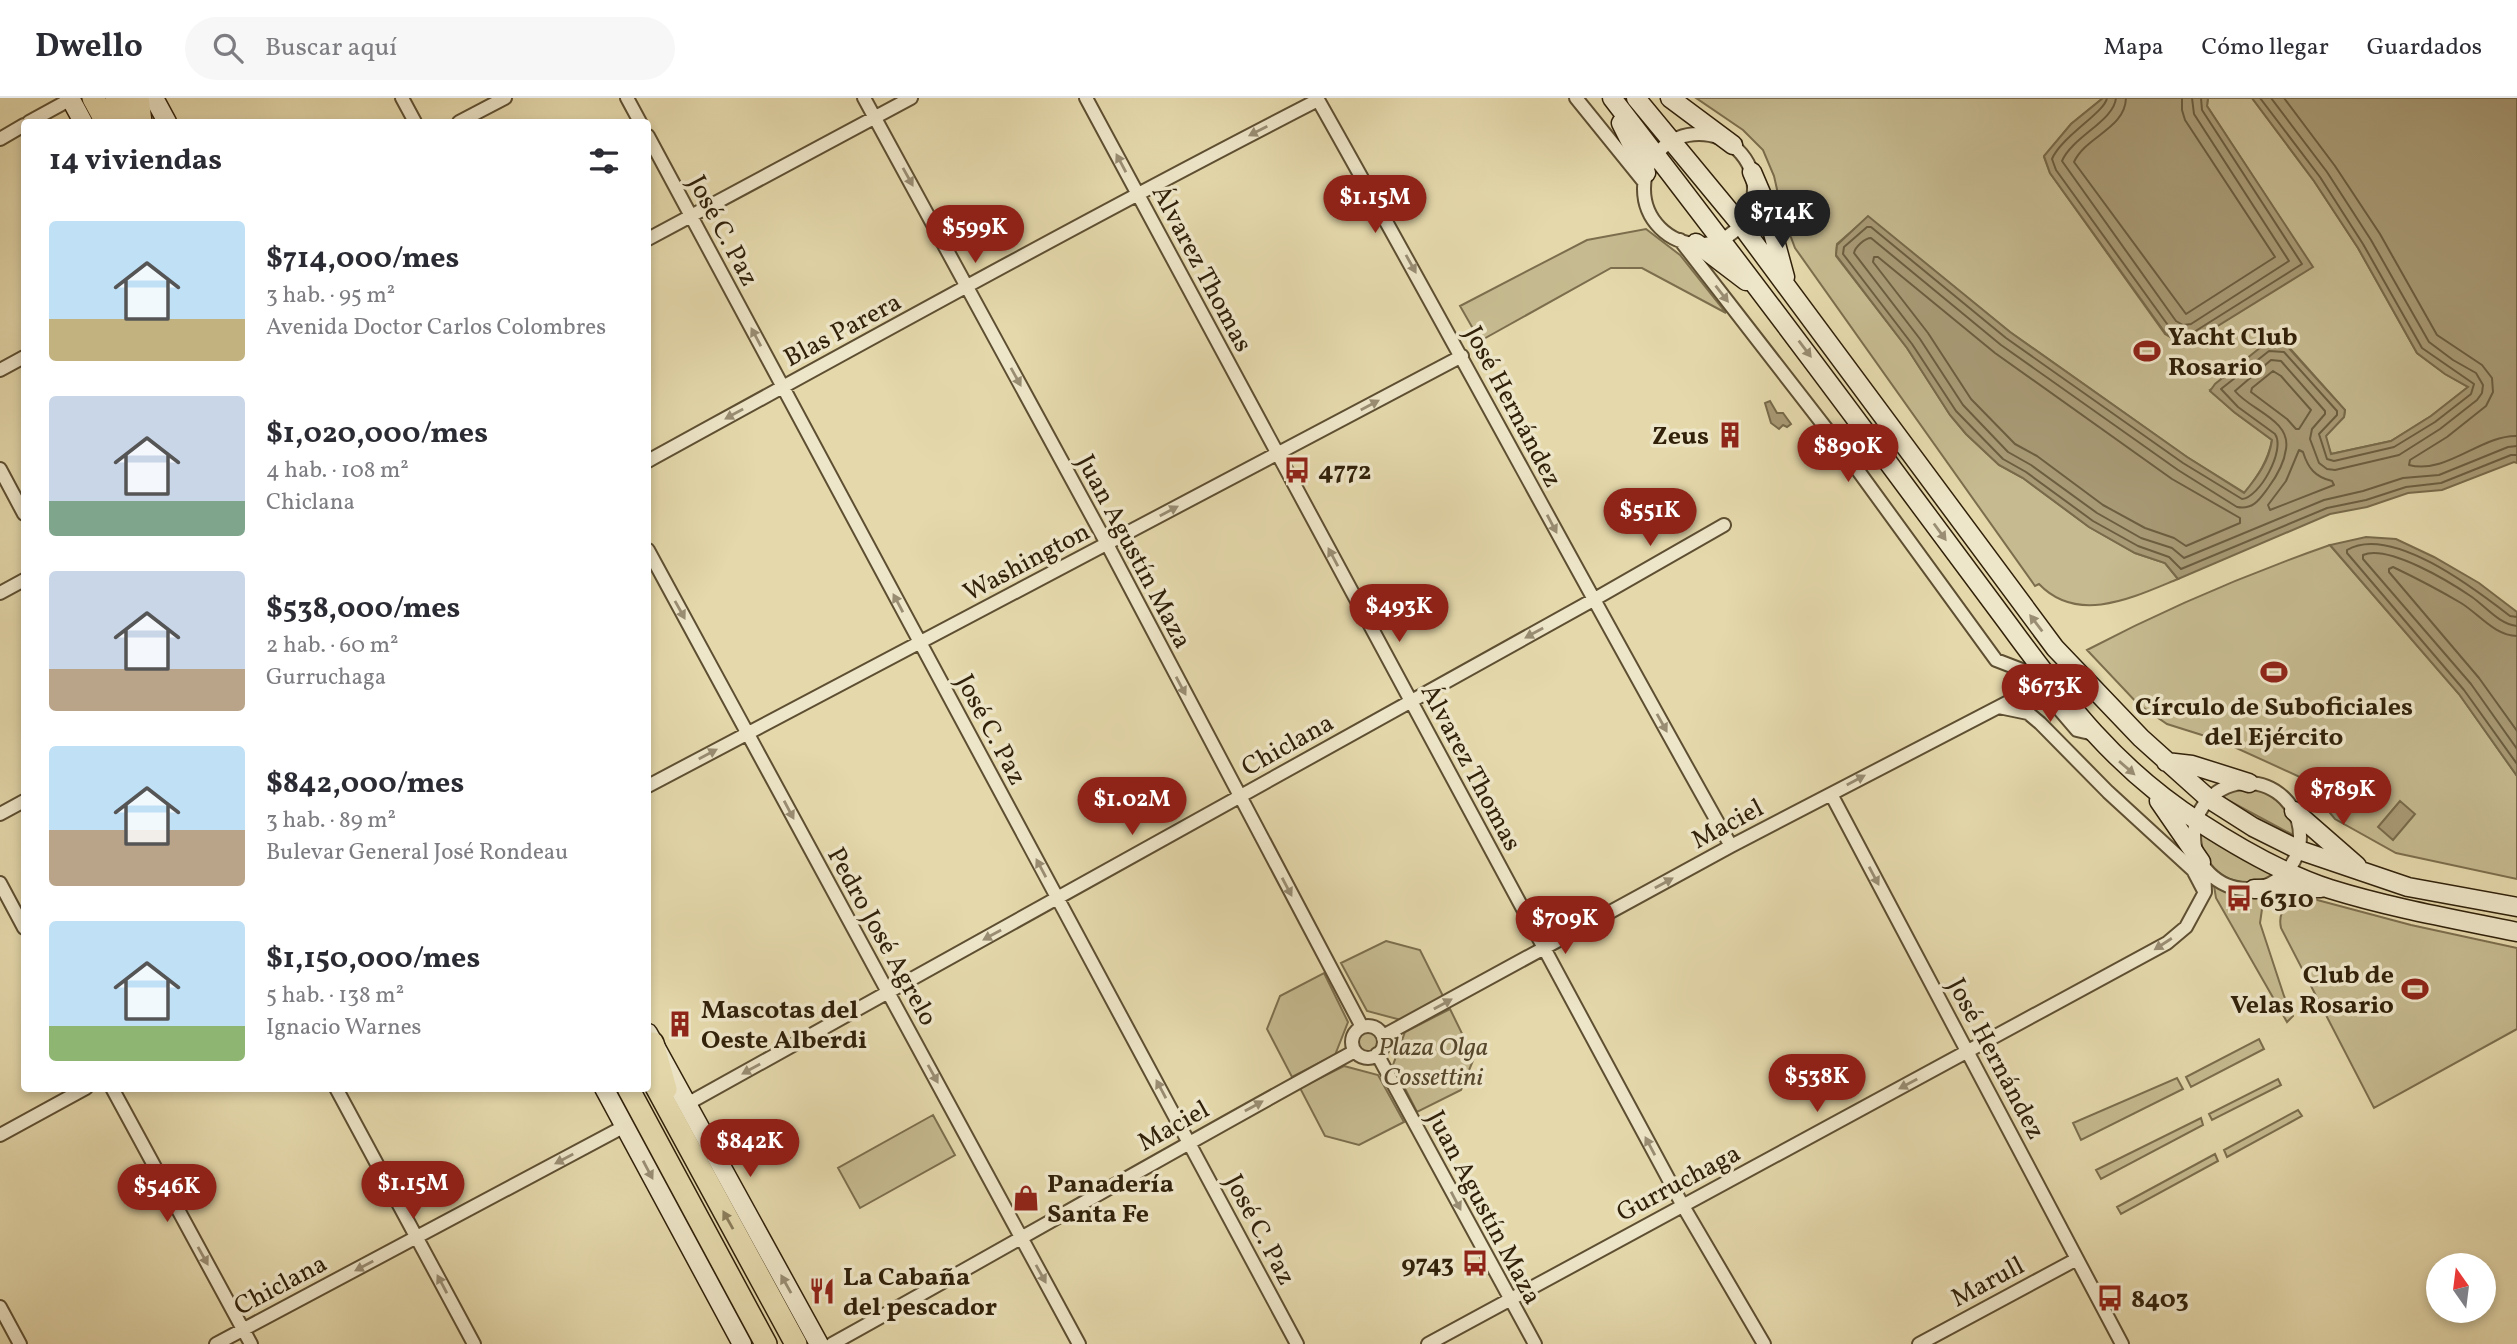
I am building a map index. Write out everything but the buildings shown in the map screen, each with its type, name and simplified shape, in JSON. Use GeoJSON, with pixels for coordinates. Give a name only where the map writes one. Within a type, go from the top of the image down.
{"type":"FeatureCollection","features":[{"type":"Feature","properties":{"kind":"main road"},"geometry":{"type":"LineString","coordinates":[[75,98],[82,119]]}},
{"type":"Feature","properties":{"kind":"main road"},"geometry":{"type":"LineString","coordinates":[[75,98],[88,119]]}},
{"type":"Feature","properties":{"kind":"main road"},"geometry":{"type":"LineString","coordinates":[[93,98],[104,119]]}},
{"type":"Feature","properties":{"kind":"main road"},"geometry":{"type":"LineString","coordinates":[[116,98],[127,119]]}},
{"type":"Feature","properties":{"kind":"main road"},"geometry":{"type":"LineString","coordinates":[[138,98],[141,119]]}},
{"type":"Feature","properties":{"kind":"main road"},"geometry":{"type":"LineString","coordinates":[[154,98],[165,119]]}},
{"type":"Feature","properties":{"kind":"main road"},"geometry":{"type":"LineString","coordinates":[[1610,98],[1645,178]]}},
{"type":"Feature","properties":{"kind":"main road"},"geometry":{"type":"LineString","coordinates":[[1610,98],[1722,239],[2048,680],[2111,753],[2151,789],[2196,821],[2288,871],[2326,887],[2418,912],[2517,932]]}},
{"type":"Feature","properties":{"kind":"main road"},"geometry":{"type":"LineString","coordinates":[[1636,98],[1741,225],[2055,648],[2166,762],[2209,799],[2253,827],[2299,850],[2408,887],[2517,907]]}},
{"type":"Feature","properties":{"kind":"main road"},"geometry":{"type":"LineString","coordinates":[[1670,98],[1733,145]]}},
{"type":"Feature","properties":{"kind":"main road"},"geometry":{"type":"LineString","coordinates":[[1752,172],[1792,297]]}},
{"type":"Feature","properties":{"kind":"main road"},"geometry":{"type":"LineString","coordinates":[[1688,242],[1764,295]]}},
{"type":"Feature","properties":{"kind":"main road"},"geometry":{"type":"LineString","coordinates":[[2166,762],[2192,765],[2249,783]]}},
{"type":"Feature","properties":{"kind":"main road"},"geometry":{"type":"LineString","coordinates":[[2151,789],[2204,870]]}},
{"type":"Feature","properties":{"kind":"main road"},"geometry":{"type":"LineString","coordinates":[[2294,811],[2365,874]]}},
{"type":"Feature","properties":{"kind":"main road"},"geometry":{"type":"LineString","coordinates":[[2255,889],[2326,887]]}},
{"type":"Feature","properties":{"kind":"main road"},"geometry":{"type":"LineString","coordinates":[[651,1040],[819,1344]]}},
{"type":"Feature","properties":{"kind":"main road"},"geometry":{"type":"LineString","coordinates":[[651,1041],[677,1128]]}},
{"type":"Feature","properties":{"kind":"main road"},"geometry":{"type":"LineString","coordinates":[[651,1078],[796,1344]]}},
{"type":"Feature","properties":{"kind":"main road"},"geometry":{"type":"LineString","coordinates":[[606,1092],[742,1344]]}},
{"type":"Feature","properties":{"kind":"main road"},"geometry":{"type":"LineString","coordinates":[[630,1092],[762,1340]]}},
{"type":"Feature","properties":{"kind":"street"},"geometry":{"type":"LineString","coordinates":[[35,119],[75,98]]}},
{"type":"Feature","properties":{"kind":"street"},"geometry":{"type":"LineString","coordinates":[[401,98],[413,119]]}},
{"type":"Feature","properties":{"kind":"street"},"geometry":{"type":"LineString","coordinates":[[466,119],[505,98]]}},
{"type":"Feature","properties":{"kind":"street"},"geometry":{"type":"LineString","coordinates":[[627,98],[638,119]]}},
{"type":"Feature","properties":{"kind":"street","name":"Juan Agustín Maza"},"geometry":{"type":"LineString","coordinates":[[864,98],[1107,544],[1362,1027]]}},
{"type":"Feature","properties":{"kind":"street"},"geometry":{"type":"LineString","coordinates":[[651,237],[911,98]]}},
{"type":"Feature","properties":{"kind":"street","name":"Álvarez Thomas"},"geometry":{"type":"LineString","coordinates":[[1086,98],[1682,1206],[1764,1344]]}},
{"type":"Feature","properties":{"kind":"street"},"geometry":{"type":"LineString","coordinates":[[1576,98],[1645,178]]}},
{"type":"Feature","properties":{"kind":"street","name":"Blas Parera"},"geometry":{"type":"LineString","coordinates":[[651,459],[1137,193],[1318,99]]}},
{"type":"Feature","properties":{"kind":"street","name":"José Hernández"},"geometry":{"type":"LineString","coordinates":[[1318,99],[1731,846]]}},
{"type":"Feature","properties":{"kind":"street"},"geometry":{"type":"LineString","coordinates":[[0,139],[21,127]]}},
{"type":"Feature","properties":{"kind":"street"},"geometry":{"type":"LineString","coordinates":[[1688,242],[1722,239],[1741,225],[1751,209],[1755,190],[1752,172],[1745,157],[1733,145],[1714,135],[1692,134],[1671,141],[1656,154],[1645,178],[1645,199],[1650,214],[1660,227],[1688,242],[1996,660],[2048,680]]}},
{"type":"Feature","properties":{"kind":"street","name":"José C. Paz"},"geometry":{"type":"LineString","coordinates":[[651,142],[1297,1344]]}},
{"type":"Feature","properties":{"kind":"street","name":"Washington"},"geometry":{"type":"LineString","coordinates":[[651,784],[1462,356]]}},
{"type":"Feature","properties":{"kind":"street"},"geometry":{"type":"LineString","coordinates":[[0,370],[21,359]]}},
{"type":"Feature","properties":{"kind":"street"},"geometry":{"type":"LineString","coordinates":[[0,469],[21,508]]}},
{"type":"Feature","properties":{"kind":"street","name":"Chiclana"},"geometry":{"type":"LineString","coordinates":[[687,1104],[1724,525]]}},
{"type":"Feature","properties":{"kind":"street","name":"Pedro José Agrelo"},"geometry":{"type":"LineString","coordinates":[[651,556],[1079,1344]]}},
{"type":"Feature","properties":{"kind":"street"},"geometry":{"type":"LineString","coordinates":[[0,593],[21,582]]}},
{"type":"Feature","properties":{"kind":"street","name":"Maciel"},"geometry":{"type":"LineString","coordinates":[[1383,1036],[1731,846],[2010,701],[2028,698],[2046,700],[2059,709],[2077,730],[2094,734]]}},
{"type":"Feature","properties":{"kind":"street"},"geometry":{"type":"LineString","coordinates":[[1997,707],[2028,713],[2108,792],[2204,870],[2241,889],[2255,889],[2269,884],[2288,871],[2299,850],[2299,823],[2294,811],[2281,795],[2271,789],[2249,783],[2221,790],[2209,799],[2196,821]]}},
{"type":"Feature","properties":{"kind":"street","name":"José Hernández"},"geometry":{"type":"LineString","coordinates":[[1831,794],[2122,1344]]}},
{"type":"Feature","properties":{"kind":"street"},"geometry":{"type":"LineString","coordinates":[[0,814],[21,803]]}},
{"type":"Feature","properties":{"kind":"street","name":"Gurruchaga"},"geometry":{"type":"LineString","coordinates":[[1428,1344],[2167,943],[2186,928],[2205,892],[2204,870],[2194,842],[2196,821]]}},
{"type":"Feature","properties":{"kind":"street"},"geometry":{"type":"LineString","coordinates":[[0,883],[21,922]]}},
{"type":"Feature","properties":{"kind":"street"},"geometry":{"type":"LineString","coordinates":[[1372,1026],[1383,1036],[1382,1048],[1377,1054],[1366,1057],[1355,1051],[1352,1040],[1357,1030],[1362,1027],[1372,1026]]}},
{"type":"Feature","properties":{"kind":"street","name":"Maciel"},"geometry":{"type":"LineString","coordinates":[[832,1344],[1355,1051]]}},
{"type":"Feature","properties":{"kind":"street","name":"Juan Agustín Maza"},"geometry":{"type":"LineString","coordinates":[[1377,1054],[1535,1344]]}},
{"type":"Feature","properties":{"kind":"street"},"geometry":{"type":"LineString","coordinates":[[0,1136],[79,1092]]}},
{"type":"Feature","properties":{"kind":"street"},"geometry":{"type":"LineString","coordinates":[[114,1092],[251,1344]]}},
{"type":"Feature","properties":{"kind":"street"},"geometry":{"type":"LineString","coordinates":[[338,1092],[474,1344]]}},
{"type":"Feature","properties":{"kind":"street","name":"Chiclana"},"geometry":{"type":"LineString","coordinates":[[216,1344],[625,1126]]}},
{"type":"Feature","properties":{"kind":"street","name":"Marull"},"geometry":{"type":"LineString","coordinates":[[1919,1344],[2077,1259]]}},
{"type":"Feature","properties":{"kind":"street"},"geometry":{"type":"LineString","coordinates":[[0,1307],[20,1344]]}},
{"type":"Feature","properties":{"kind":"green space","name":"Yacht Club Rosario"},"geometry":{"type":"Polygon","coordinates":[[[1696,98],[2103,98],[2071,124],[2044,157],[2050,173],[2165,334],[2179,342],[2312,267],[2207,106],[2208,98],[2252,98],[2314,181],[2358,248],[2417,353],[2468,387],[2431,416],[2391,441],[2331,454],[2325,436],[2344,417],[2345,410],[2287,345],[2210,390],[2272,440],[2265,461],[2245,493],[2187,457],[2010,332],[1868,217],[1837,244],[1836,256],[1907,348],[1950,415],[1966,434],[1999,465],[2023,478],[2089,527],[2135,553],[2165,563],[2178,579],[2107,604],[2071,603],[2054,596],[2039,584],[2035,586],[1795,248],[1783,216],[1774,176],[1763,150],[1743,130],[1696,98]]]}},
{"type":"Feature","properties":{"kind":"green space"},"geometry":{"type":"Polygon","coordinates":[[[1646,229],[1680,255],[1726,313],[1642,268],[1611,268],[1480,341],[1460,306],[1587,240],[1646,229]]]}},
{"type":"Feature","properties":{"kind":"green space","name":"Círculo de Suboficiales del Ejército"},"geometry":{"type":"Polygon","coordinates":[[[2330,545],[2459,694],[2517,776],[2517,879],[2396,853],[2335,819],[2300,777],[2221,741],[2167,724],[2138,704],[2087,650],[2207,593],[2330,545]]]}},
{"type":"Feature","properties":{"kind":"green space"},"geometry":{"type":"Polygon","coordinates":[[[2239,787],[2262,791],[2278,799],[2289,814],[2295,836],[2222,797],[2224,793],[2239,787]]]}},
{"type":"Feature","properties":{"kind":"green space"},"geometry":{"type":"Polygon","coordinates":[[[2199,829],[2278,874],[2249,882],[2236,881],[2225,876],[2207,858],[2199,829]]]}},
{"type":"Feature","properties":{"kind":"green space"},"geometry":{"type":"Polygon","coordinates":[[[2214,886],[2242,895],[2261,895],[2263,902],[2260,923],[2293,1016],[2287,1022],[2216,898],[2214,886]]]}},
{"type":"Feature","properties":{"kind":"green space","name":"Club de Velas Rosario"},"geometry":{"type":"Polygon","coordinates":[[[2306,897],[2411,925],[2517,948],[2517,1029],[2374,1108],[2281,928],[2281,916],[2286,907],[2306,897]]]}},
{"type":"Feature","properties":{"kind":"green space","name":"Plaza Olga Cossettini"},"geometry":{"type":"Polygon","coordinates":[[[1386,941],[1420,950],[1444,998],[1401,1020],[1367,1011],[1341,963],[1386,941]]]}},
{"type":"Feature","properties":{"kind":"green space","name":"Plaza Olga Cossettini"},"geometry":{"type":"Polygon","coordinates":[[[1324,973],[1348,1022],[1335,1055],[1292,1077],[1267,1029],[1280,996],[1324,973]]]}},
{"type":"Feature","properties":{"kind":"green space","name":"Plaza Olga Cossettini"},"geometry":{"type":"Polygon","coordinates":[[[1450,1009],[1474,1058],[1461,1090],[1417,1112],[1393,1065],[1405,1032],[1450,1009]]]}},
{"type":"Feature","properties":{"kind":"green space","name":"Plaza Olga Cossettini"},"geometry":{"type":"Polygon","coordinates":[[[1368,1032],[1375,1035],[1378,1042],[1375,1049],[1368,1052],[1361,1049],[1358,1042],[1361,1035],[1368,1032]]]}},
{"type":"Feature","properties":{"kind":"green space"},"geometry":{"type":"Polygon","coordinates":[[[2259,1039],[2264,1049],[2191,1087],[2186,1077],[2259,1039]]]}},
{"type":"Feature","properties":{"kind":"green space","name":"Plaza Olga Cossettini"},"geometry":{"type":"Polygon","coordinates":[[[1344,1066],[1378,1075],[1404,1122],[1359,1145],[1325,1136],[1300,1088],[1344,1066]]]}},
{"type":"Feature","properties":{"kind":"green space"},"geometry":{"type":"Polygon","coordinates":[[[2177,1078],[2183,1089],[2081,1140],[2073,1123],[2177,1078]]]}},
{"type":"Feature","properties":{"kind":"green space"},"geometry":{"type":"Polygon","coordinates":[[[2278,1079],[2281,1085],[2212,1120],[2209,1114],[2278,1079]]]}},
{"type":"Feature","properties":{"kind":"green space"},"geometry":{"type":"Polygon","coordinates":[[[2298,1110],[2302,1116],[2227,1157],[2224,1150],[2298,1110]]]}},
{"type":"Feature","properties":{"kind":"green space"},"geometry":{"type":"Polygon","coordinates":[[[933,1115],[955,1155],[860,1208],[838,1168],[933,1115]]]}},
{"type":"Feature","properties":{"kind":"green space"},"geometry":{"type":"Polygon","coordinates":[[[2201,1118],[2203,1125],[2101,1179],[2096,1170],[2201,1118]]]}},
{"type":"Feature","properties":{"kind":"green space"},"geometry":{"type":"Polygon","coordinates":[[[2215,1154],[2218,1161],[2121,1214],[2117,1207],[2215,1154]]]}},
{"type":"Feature","properties":{"kind":"water"},"geometry":{"type":"Polygon","coordinates":[[[2103,98],[2208,98],[2207,106],[2313,267],[2195,340],[2179,342],[2166,334],[2050,173],[2044,156],[2071,124],[2103,98]]]}},
{"type":"Feature","properties":{"kind":"water"},"geometry":{"type":"Polygon","coordinates":[[[2252,98],[2517,98],[2517,463],[2442,490],[2408,493],[2367,507],[2330,514],[2178,579],[2165,563],[2135,553],[2089,527],[2023,478],[1999,465],[1966,434],[1950,415],[1907,348],[1836,255],[1837,245],[1868,216],[2010,332],[2187,457],[2244,493],[2262,468],[2272,440],[2210,391],[2266,343],[2286,345],[2345,410],[2344,417],[2326,436],[2331,454],[2391,441],[2431,416],[2468,387],[2417,353],[2358,248],[2314,181],[2252,98]]]}},
{"type":"Feature","properties":{"kind":"water"},"geometry":{"type":"Polygon","coordinates":[[[1770,401],[1777,413],[1783,413],[1791,424],[1787,427],[1783,425],[1779,429],[1771,423],[1765,403],[1770,401]]]}},
{"type":"Feature","properties":{"kind":"water"},"geometry":{"type":"Polygon","coordinates":[[[2366,537],[2396,539],[2434,557],[2479,583],[2517,612],[2517,776],[2459,694],[2330,545],[2366,537]]]}},
{"type":"Feature","properties":{"kind":"water"},"geometry":{"type":"Polygon","coordinates":[[[2400,801],[2415,814],[2393,840],[2378,827],[2400,801]]]}},
{"type":"Feature","properties":{"kind":"place","name":"Yacht Club Rosario"},"geometry":{"type":"Point","coordinates":[2147,351]}},
{"type":"Feature","properties":{"kind":"place","name":"Zeus"},"geometry":{"type":"Point","coordinates":[1730,435]}},
{"type":"Feature","properties":{"kind":"place","name":"4772"},"geometry":{"type":"Point","coordinates":[1297,470]}},
{"type":"Feature","properties":{"kind":"place","name":"Círculo de Suboficiales del Ejército"},"geometry":{"type":"Point","coordinates":[2274,672]}},
{"type":"Feature","properties":{"kind":"place","name":"6310"},"geometry":{"type":"Point","coordinates":[2239,898]}},
{"type":"Feature","properties":{"kind":"place","name":"Club de Velas Rosario"},"geometry":{"type":"Point","coordinates":[2415,989]}},
{"type":"Feature","properties":{"kind":"place","name":"Mascotas del Oeste Alberdi"},"geometry":{"type":"Point","coordinates":[680,1024]}},
{"type":"Feature","properties":{"kind":"place","name":"Panadería Santa Fe"},"geometry":{"type":"Point","coordinates":[1026,1198]}},
{"type":"Feature","properties":{"kind":"place","name":"9743"},"geometry":{"type":"Point","coordinates":[1475,1263]}},
{"type":"Feature","properties":{"kind":"place","name":"La Cabaña del pescador"},"geometry":{"type":"Point","coordinates":[822,1291]}},
{"type":"Feature","properties":{"kind":"place","name":"8403"},"geometry":{"type":"Point","coordinates":[2110,1298]}}]}
